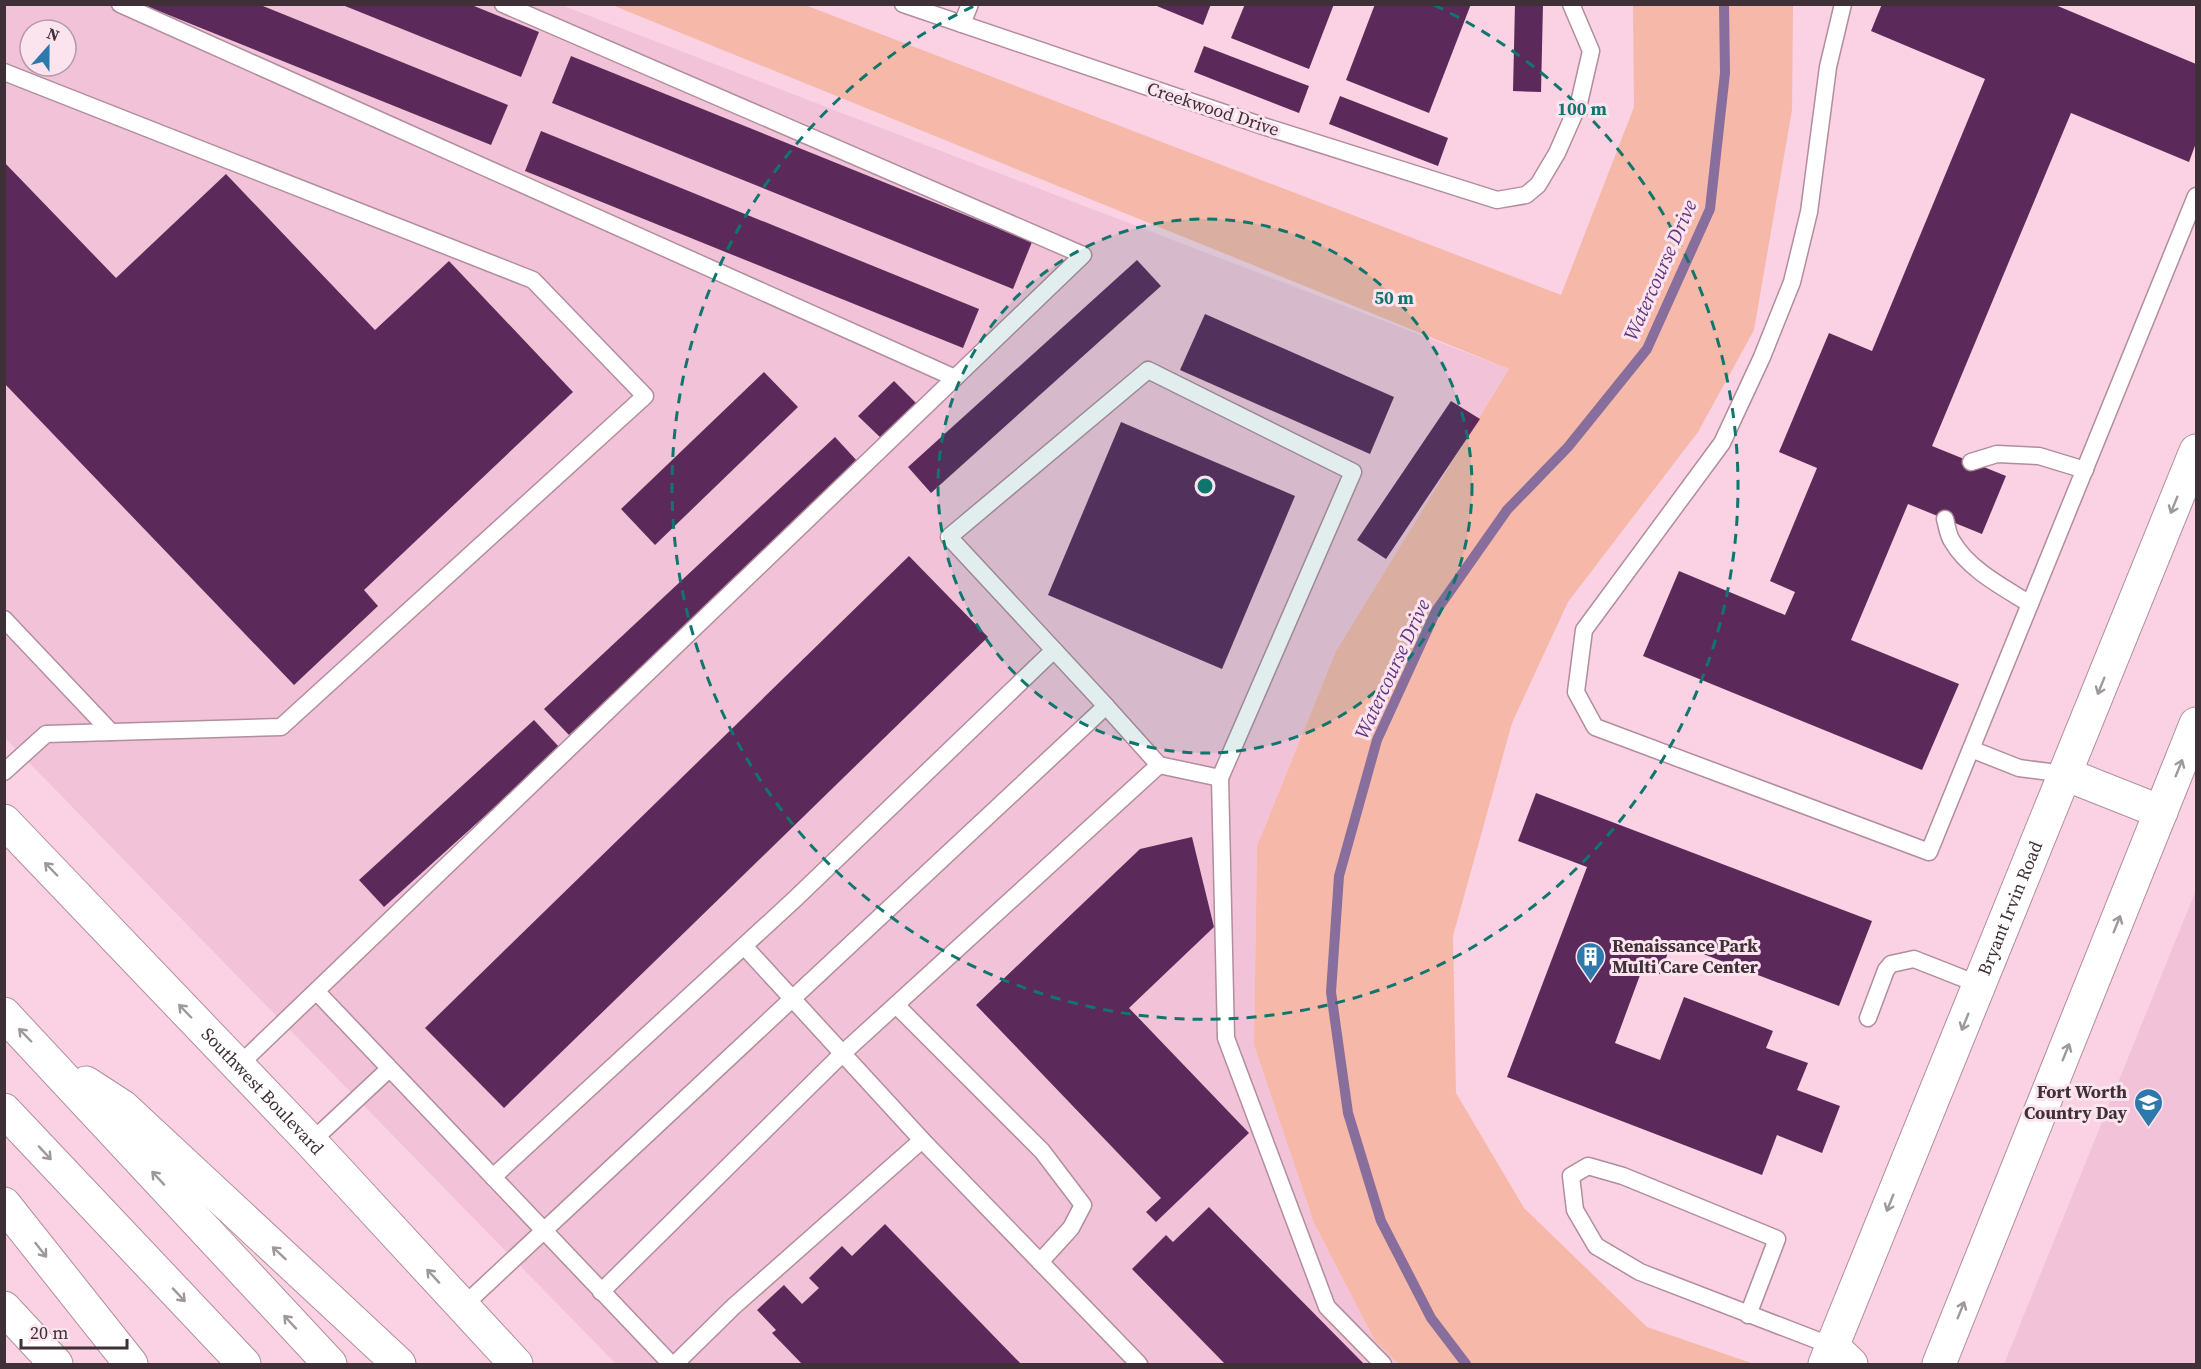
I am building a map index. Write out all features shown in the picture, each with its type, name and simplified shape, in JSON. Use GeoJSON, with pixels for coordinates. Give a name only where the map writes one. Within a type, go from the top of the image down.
{"type":"FeatureCollection","features":[{"type":"Feature","properties":{"kind":"main road","name":"Bryant Irvin Road"},"geometry":{"type":"LineString","coordinates":[[1836,1358],[1980,985],[2196,451]]}},
{"type":"Feature","properties":{"kind":"main road"},"geometry":{"type":"LineString","coordinates":[[1939,1365],[2196,724]]}},
{"type":"Feature","properties":{"kind":"main road"},"geometry":{"type":"LineString","coordinates":[[2065,774],[2161,813]]}},
{"type":"Feature","properties":{"kind":"main road","name":"Southwest Boulevard"},"geometry":{"type":"LineString","coordinates":[[4,821],[311,1142],[516,1365]]}},
{"type":"Feature","properties":{"kind":"main road"},"geometry":{"type":"LineString","coordinates":[[4,1014],[330,1365]]}},
{"type":"Feature","properties":{"kind":"main road"},"geometry":{"type":"LineString","coordinates":[[50,1061],[123,1107],[399,1365]]}},
{"type":"Feature","properties":{"kind":"main road"},"geometry":{"type":"LineString","coordinates":[[4,1110],[244,1365]]}},
{"type":"Feature","properties":{"kind":"main road"},"geometry":{"type":"LineString","coordinates":[[4,1204],[131,1365]]}},
{"type":"Feature","properties":{"kind":"main road"},"geometry":{"type":"LineString","coordinates":[[4,1308],[56,1365]]}},
{"type":"Feature","properties":{"kind":"lane"},"geometry":{"type":"LineString","coordinates":[[120,4],[955,378]]}},
{"type":"Feature","properties":{"kind":"lane"},"geometry":{"type":"LineString","coordinates":[[238,1066],[1083,255],[503,4]]}},
{"type":"Feature","properties":{"kind":"lane","name":"Creekwood Drive"},"geometry":{"type":"LineString","coordinates":[[903,4],[1263,126],[1497,200],[1526,195],[1538,185],[1557,153],[1579,103],[1591,51],[1571,4]]}},
{"type":"Feature","properties":{"kind":"lane"},"geometry":{"type":"LineString","coordinates":[[962,24],[970,4]]}},
{"type":"Feature","properties":{"kind":"lane"},"geometry":{"type":"LineString","coordinates":[[1844,4],[1828,67],[1809,212],[1792,282],[1762,357],[1722,443],[1584,630],[1576,693],[1595,727],[1929,852],[2196,196]]}},
{"type":"Feature","properties":{"kind":"lane"},"geometry":{"type":"LineString","coordinates":[[4,72],[533,280],[645,396],[281,727],[46,734],[4,772]]}},
{"type":"Feature","properties":{"kind":"lane"},"geometry":{"type":"LineString","coordinates":[[1220,778],[1159,765],[949,537],[1148,370],[1353,472],[1220,778],[1226,1038],[1327,1307],[1383,1365]]}},
{"type":"Feature","properties":{"kind":"lane"},"geometry":{"type":"LineString","coordinates":[[1971,462],[1996,454],[2039,456],[2085,470]]}},
{"type":"Feature","properties":{"kind":"lane"},"geometry":{"type":"LineString","coordinates":[[1945,519],[1951,540],[1962,556],[1992,581],[2030,604]]}},
{"type":"Feature","properties":{"kind":"lane"},"geometry":{"type":"LineString","coordinates":[[4,619],[111,732]]}},
{"type":"Feature","properties":{"kind":"lane"},"geometry":{"type":"LineString","coordinates":[[493,1177],[796,898],[1054,650]]}},
{"type":"Feature","properties":{"kind":"lane"},"geometry":{"type":"LineString","coordinates":[[462,1307],[1106,706]]}},
{"type":"Feature","properties":{"kind":"lane"},"geometry":{"type":"LineString","coordinates":[[1971,749],[2019,768],[2065,774]]}},
{"type":"Feature","properties":{"kind":"lane"},"geometry":{"type":"LineString","coordinates":[[601,1292],[843,1053],[1159,765]]}},
{"type":"Feature","properties":{"kind":"lane"},"geometry":{"type":"LineString","coordinates":[[744,946],[922,1140],[1139,1365]]}},
{"type":"Feature","properties":{"kind":"lane"},"geometry":{"type":"LineString","coordinates":[[1868,1018],[1886,970],[1891,964],[1914,959],[1980,985]]}},
{"type":"Feature","properties":{"kind":"lane"},"geometry":{"type":"LineString","coordinates":[[317,992],[673,1365],[733,1307],[922,1140]]}},
{"type":"Feature","properties":{"kind":"lane"},"geometry":{"type":"LineString","coordinates":[[896,1005],[1042,1150],[1083,1205],[1071,1228],[1040,1262]]}},
{"type":"Feature","properties":{"kind":"lane"},"geometry":{"type":"LineString","coordinates":[[311,1142],[389,1069]]}},
{"type":"Feature","properties":{"kind":"lane"},"geometry":{"type":"LineString","coordinates":[[1748,1315],[1777,1239],[1623,1176],[1588,1166],[1570,1176],[1575,1210],[1596,1246],[1640,1272],[1748,1315],[1836,1358]]}},
{"type":"Feature","properties":{"kind":"shaded area"},"geometry":{"type":"Polygon","coordinates":[[[5,5],[561,5],[1509,369],[1336,651],[1257,846],[1254,1045],[1314,1223],[1375,1341],[1399,1364],[616,1364],[5,738],[5,5]]]}},
{"type":"Feature","properties":{"kind":"shaded area"},"geometry":{"type":"Polygon","coordinates":[[[612,5],[805,5],[1561,295],[1634,107],[1633,5],[1793,5],[1792,110],[1754,330],[1698,432],[1568,602],[1512,723],[1453,936],[1456,1093],[1524,1208],[1647,1327],[1754,1364],[1399,1364],[1375,1341],[1314,1223],[1254,1045],[1257,846],[1336,651],[1509,369],[612,5]]]}},
{"type":"Feature","properties":{"kind":"shaded area","name":"Fort Worth Country Day"},"geometry":{"type":"Polygon","coordinates":[[[2196,890],[2196,1364],[2004,1364],[2196,890]]]}},
{"type":"Feature","properties":{"kind":"building"},"geometry":{"type":"Polygon","coordinates":[[[258,4],[508,105],[491,145],[144,5],[258,4]]]}},
{"type":"Feature","properties":{"kind":"building"},"geometry":{"type":"Polygon","coordinates":[[[340,4],[469,4],[539,32],[521,77],[340,4]]]}},
{"type":"Feature","properties":{"kind":"building"},"geometry":{"type":"Polygon","coordinates":[[[1152,4],[1211,4],[1203,25],[1152,4]]]}},
{"type":"Feature","properties":{"kind":"building"},"geometry":{"type":"Polygon","coordinates":[[[1245,4],[1334,4],[1309,69],[1231,38],[1245,4]]]}},
{"type":"Feature","properties":{"kind":"building"},"geometry":{"type":"Polygon","coordinates":[[[1375,4],[1471,4],[1429,113],[1346,80],[1375,4]]]}},
{"type":"Feature","properties":{"kind":"building"},"geometry":{"type":"Polygon","coordinates":[[[1515,4],[1543,4],[1541,92],[1513,91],[1515,4]]]}},
{"type":"Feature","properties":{"kind":"building"},"geometry":{"type":"Polygon","coordinates":[[[1882,4],[2053,4],[2196,64],[2196,143],[2189,162],[2071,113],[1932,446],[2006,476],[1982,534],[1908,504],[1851,640],[1959,684],[1922,770],[1643,656],[1679,571],[1785,615],[1795,592],[1770,581],[1817,468],[1779,452],[1829,333],[1872,351],[1985,79],[1871,31],[1882,4]]]}},
{"type":"Feature","properties":{"kind":"building"},"geometry":{"type":"Polygon","coordinates":[[[1204,46],[1309,86],[1299,113],[1194,72],[1204,46]]]}},
{"type":"Feature","properties":{"kind":"building"},"geometry":{"type":"Polygon","coordinates":[[[571,56],[1032,242],[1013,289],[552,103],[571,56]]]}},
{"type":"Feature","properties":{"kind":"building"},"geometry":{"type":"Polygon","coordinates":[[[1340,96],[1448,138],[1438,166],[1329,124],[1340,96]]]}},
{"type":"Feature","properties":{"kind":"building"},"geometry":{"type":"Polygon","coordinates":[[[541,131],[979,309],[963,348],[525,171],[541,131]]]}},
{"type":"Feature","properties":{"kind":"building"},"geometry":{"type":"Polygon","coordinates":[[[4,162],[116,278],[226,174],[375,330],[449,261],[573,392],[364,590],[378,606],[294,685],[4,383],[4,162]]]}},
{"type":"Feature","properties":{"kind":"building"},"geometry":{"type":"Polygon","coordinates":[[[1137,260],[1161,286],[931,493],[908,467],[1137,260]]]}},
{"type":"Feature","properties":{"kind":"building"},"geometry":{"type":"Polygon","coordinates":[[[1205,314],[1394,397],[1370,454],[1180,370],[1205,314]]]}},
{"type":"Feature","properties":{"kind":"building"},"geometry":{"type":"Polygon","coordinates":[[[764,372],[798,407],[655,545],[621,509],[764,372]]]}},
{"type":"Feature","properties":{"kind":"building"},"geometry":{"type":"Polygon","coordinates":[[[894,381],[918,405],[883,440],[858,416],[894,381]]]}},
{"type":"Feature","properties":{"kind":"building"},"geometry":{"type":"Polygon","coordinates":[[[1451,401],[1480,419],[1386,559],[1357,540],[1451,401]]]}},
{"type":"Feature","properties":{"kind":"building"},"geometry":{"type":"Polygon","coordinates":[[[1121,422],[1295,496],[1222,669],[1048,595],[1121,422]]]}},
{"type":"Feature","properties":{"kind":"building"},"geometry":{"type":"Polygon","coordinates":[[[835,437],[859,463],[569,735],[544,709],[835,437]]]}},
{"type":"Feature","properties":{"kind":"building"},"geometry":{"type":"Polygon","coordinates":[[[909,556],[988,637],[504,1108],[425,1028],[909,556]]]}},
{"type":"Feature","properties":{"kind":"building"},"geometry":{"type":"Polygon","coordinates":[[[534,720],[560,748],[384,907],[359,880],[534,720]]]}},
{"type":"Feature","properties":{"kind":"building","name":"Renaissance Park Multi Care Center"},"geometry":{"type":"Polygon","coordinates":[[[1536,793],[1872,921],[1839,1006],[1672,942],[1660,974],[1643,967],[1615,1043],[1660,1060],[1684,997],[1773,1031],[1766,1048],[1808,1063],[1797,1090],[1840,1106],[1822,1153],[1777,1135],[1762,1175],[1507,1077],[1587,867],[1518,841],[1536,793]]]}},
{"type":"Feature","properties":{"kind":"building"},"geometry":{"type":"Polygon","coordinates":[[[1192,837],[1214,927],[1129,1008],[1249,1133],[1156,1222],[1146,1212],[1161,1198],[976,1005],[1140,849],[1192,837]]]}},
{"type":"Feature","properties":{"kind":"building"},"geometry":{"type":"Polygon","coordinates":[[[1209,1207],[1364,1364],[1225,1364],[1132,1269],[1166,1235],[1173,1242],[1209,1207]]]}},
{"type":"Feature","properties":{"kind":"building"},"geometry":{"type":"Polygon","coordinates":[[[885,1224],[1021,1364],[802,1364],[772,1333],[776,1330],[757,1310],[784,1285],[802,1304],[819,1288],[809,1278],[842,1246],[852,1256],[885,1224]]]}},
{"type":"Feature","properties":{"kind":"waterway","name":"Watercourse Drive"},"geometry":{"type":"LineString","coordinates":[[1466,1364],[1431,1318],[1381,1221],[1348,1113],[1331,992],[1339,876],[1377,740],[1436,611],[1507,510],[1568,447],[1647,349],[1710,209],[1725,73],[1724,4]]}},
{"type":"Feature","properties":{"kind":"place","name":"Renaissance Park Multi Care Center"},"geometry":{"type":"Point","coordinates":[1591,982]}},
{"type":"Feature","properties":{"kind":"place","name":"Fort Worth Country Day"},"geometry":{"type":"Point","coordinates":[2148,1128]}}]}
